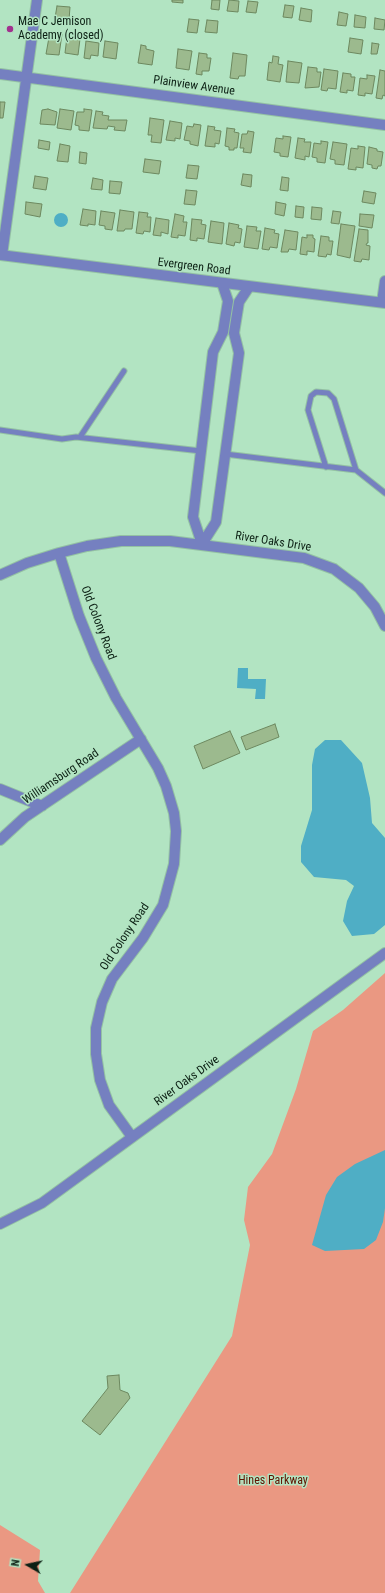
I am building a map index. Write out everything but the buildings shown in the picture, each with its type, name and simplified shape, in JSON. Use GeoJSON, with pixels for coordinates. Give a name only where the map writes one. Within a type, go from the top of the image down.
{"type":"FeatureCollection","features":[{"type":"Feature","properties":{"kind":"street"},"geometry":{"type":"LineString","coordinates":[[1,255],[37,0]]}},
{"type":"Feature","properties":{"kind":"street","name":"Plainview Avenue"},"geometry":{"type":"LineString","coordinates":[[0,74],[385,125]]}},
{"type":"Feature","properties":{"kind":"street","name":"Evergreen Road"},"geometry":{"type":"LineString","coordinates":[[1,255],[384,303]]}},
{"type":"Feature","properties":{"kind":"street"},"geometry":{"type":"LineString","coordinates":[[384,303],[385,282]]}},
{"type":"Feature","properties":{"kind":"street"},"geometry":{"type":"LineString","coordinates":[[202,544],[193,517],[214,352],[223,332],[228,301],[222,283]]}},
{"type":"Feature","properties":{"kind":"street"},"geometry":{"type":"LineString","coordinates":[[202,544],[216,522],[239,353],[234,333],[239,302],[249,287]]}},
{"type":"Feature","properties":{"kind":"street","name":"River Oaks Drive"},"geometry":{"type":"LineString","coordinates":[[0,575],[27,563],[87,546],[156,540],[202,544],[304,558],[323,564],[344,575],[359,588],[375,607],[385,626]]}},
{"type":"Feature","properties":{"kind":"street","name":"Old Colony Road"},"geometry":{"type":"LineString","coordinates":[[59,553],[79,616],[96,658],[116,698],[158,768],[171,799],[176,831],[174,864],[168,892],[156,918],[143,938],[119,968],[106,990],[98,1015],[95,1041],[98,1067],[104,1092],[116,1116],[132,1137]]}},
{"type":"Feature","properties":{"kind":"street","name":"Williamsburg Road"},"geometry":{"type":"LineString","coordinates":[[0,840],[26,817],[141,739]]}},
{"type":"Feature","properties":{"kind":"street"},"geometry":{"type":"LineString","coordinates":[[0,789],[42,806]]}},
{"type":"Feature","properties":{"kind":"street","name":"River Oaks Drive"},"geometry":{"type":"LineString","coordinates":[[0,1224],[42,1203],[385,953]]}},
{"type":"Feature","properties":{"kind":"lane"},"geometry":{"type":"LineString","coordinates":[[80,437],[124,371]]}},
{"type":"Feature","properties":{"kind":"lane"},"geometry":{"type":"LineString","coordinates":[[326,467],[308,410],[311,396],[316,392],[328,393],[334,399],[356,470]]}},
{"type":"Feature","properties":{"kind":"lane"},"geometry":{"type":"LineString","coordinates":[[0,430],[62,439],[80,437],[201,451]]}},
{"type":"Feature","properties":{"kind":"lane"},"geometry":{"type":"LineString","coordinates":[[225,454],[356,470],[385,493]]}},
{"type":"Feature","properties":{"kind":"green space","name":"Hines Parkway"},"geometry":{"type":"Polygon","coordinates":[[[385,973],[385,1593],[70,1593],[232,1336],[250,1245],[244,1220],[248,1187],[272,1154],[296,1089],[313,1031],[343,1010],[385,973]]]}},
{"type":"Feature","properties":{"kind":"green space"},"geometry":{"type":"Polygon","coordinates":[[[0,1525],[40,1550],[38,1581],[45,1593],[0,1593],[0,1525]]]}},
{"type":"Feature","properties":{"kind":"water"},"geometry":{"type":"Polygon","coordinates":[[[61,213],[66,215],[68,220],[66,225],[61,227],[56,225],[54,220],[56,215],[61,213]]]}},
{"type":"Feature","properties":{"kind":"water"},"geometry":{"type":"Polygon","coordinates":[[[238,668],[248,668],[248,679],[266,679],[265,699],[255,699],[256,689],[237,688],[238,668]]]}},
{"type":"Feature","properties":{"kind":"water"},"geometry":{"type":"Polygon","coordinates":[[[325,740],[341,740],[362,763],[370,798],[372,823],[385,838],[385,925],[374,934],[352,936],[343,921],[347,901],[354,886],[346,880],[314,877],[301,862],[301,846],[312,810],[312,765],[315,749],[325,740]]]}},
{"type":"Feature","properties":{"kind":"water"},"geometry":{"type":"Polygon","coordinates":[[[385,1150],[385,1208],[383,1222],[376,1240],[364,1249],[325,1251],[312,1245],[326,1195],[337,1177],[355,1164],[385,1150]]]}},
{"type":"Feature","properties":{"kind":"place","name":"Mae C Jemison Academy (closed)"},"geometry":{"type":"Point","coordinates":[10,29]}}]}
